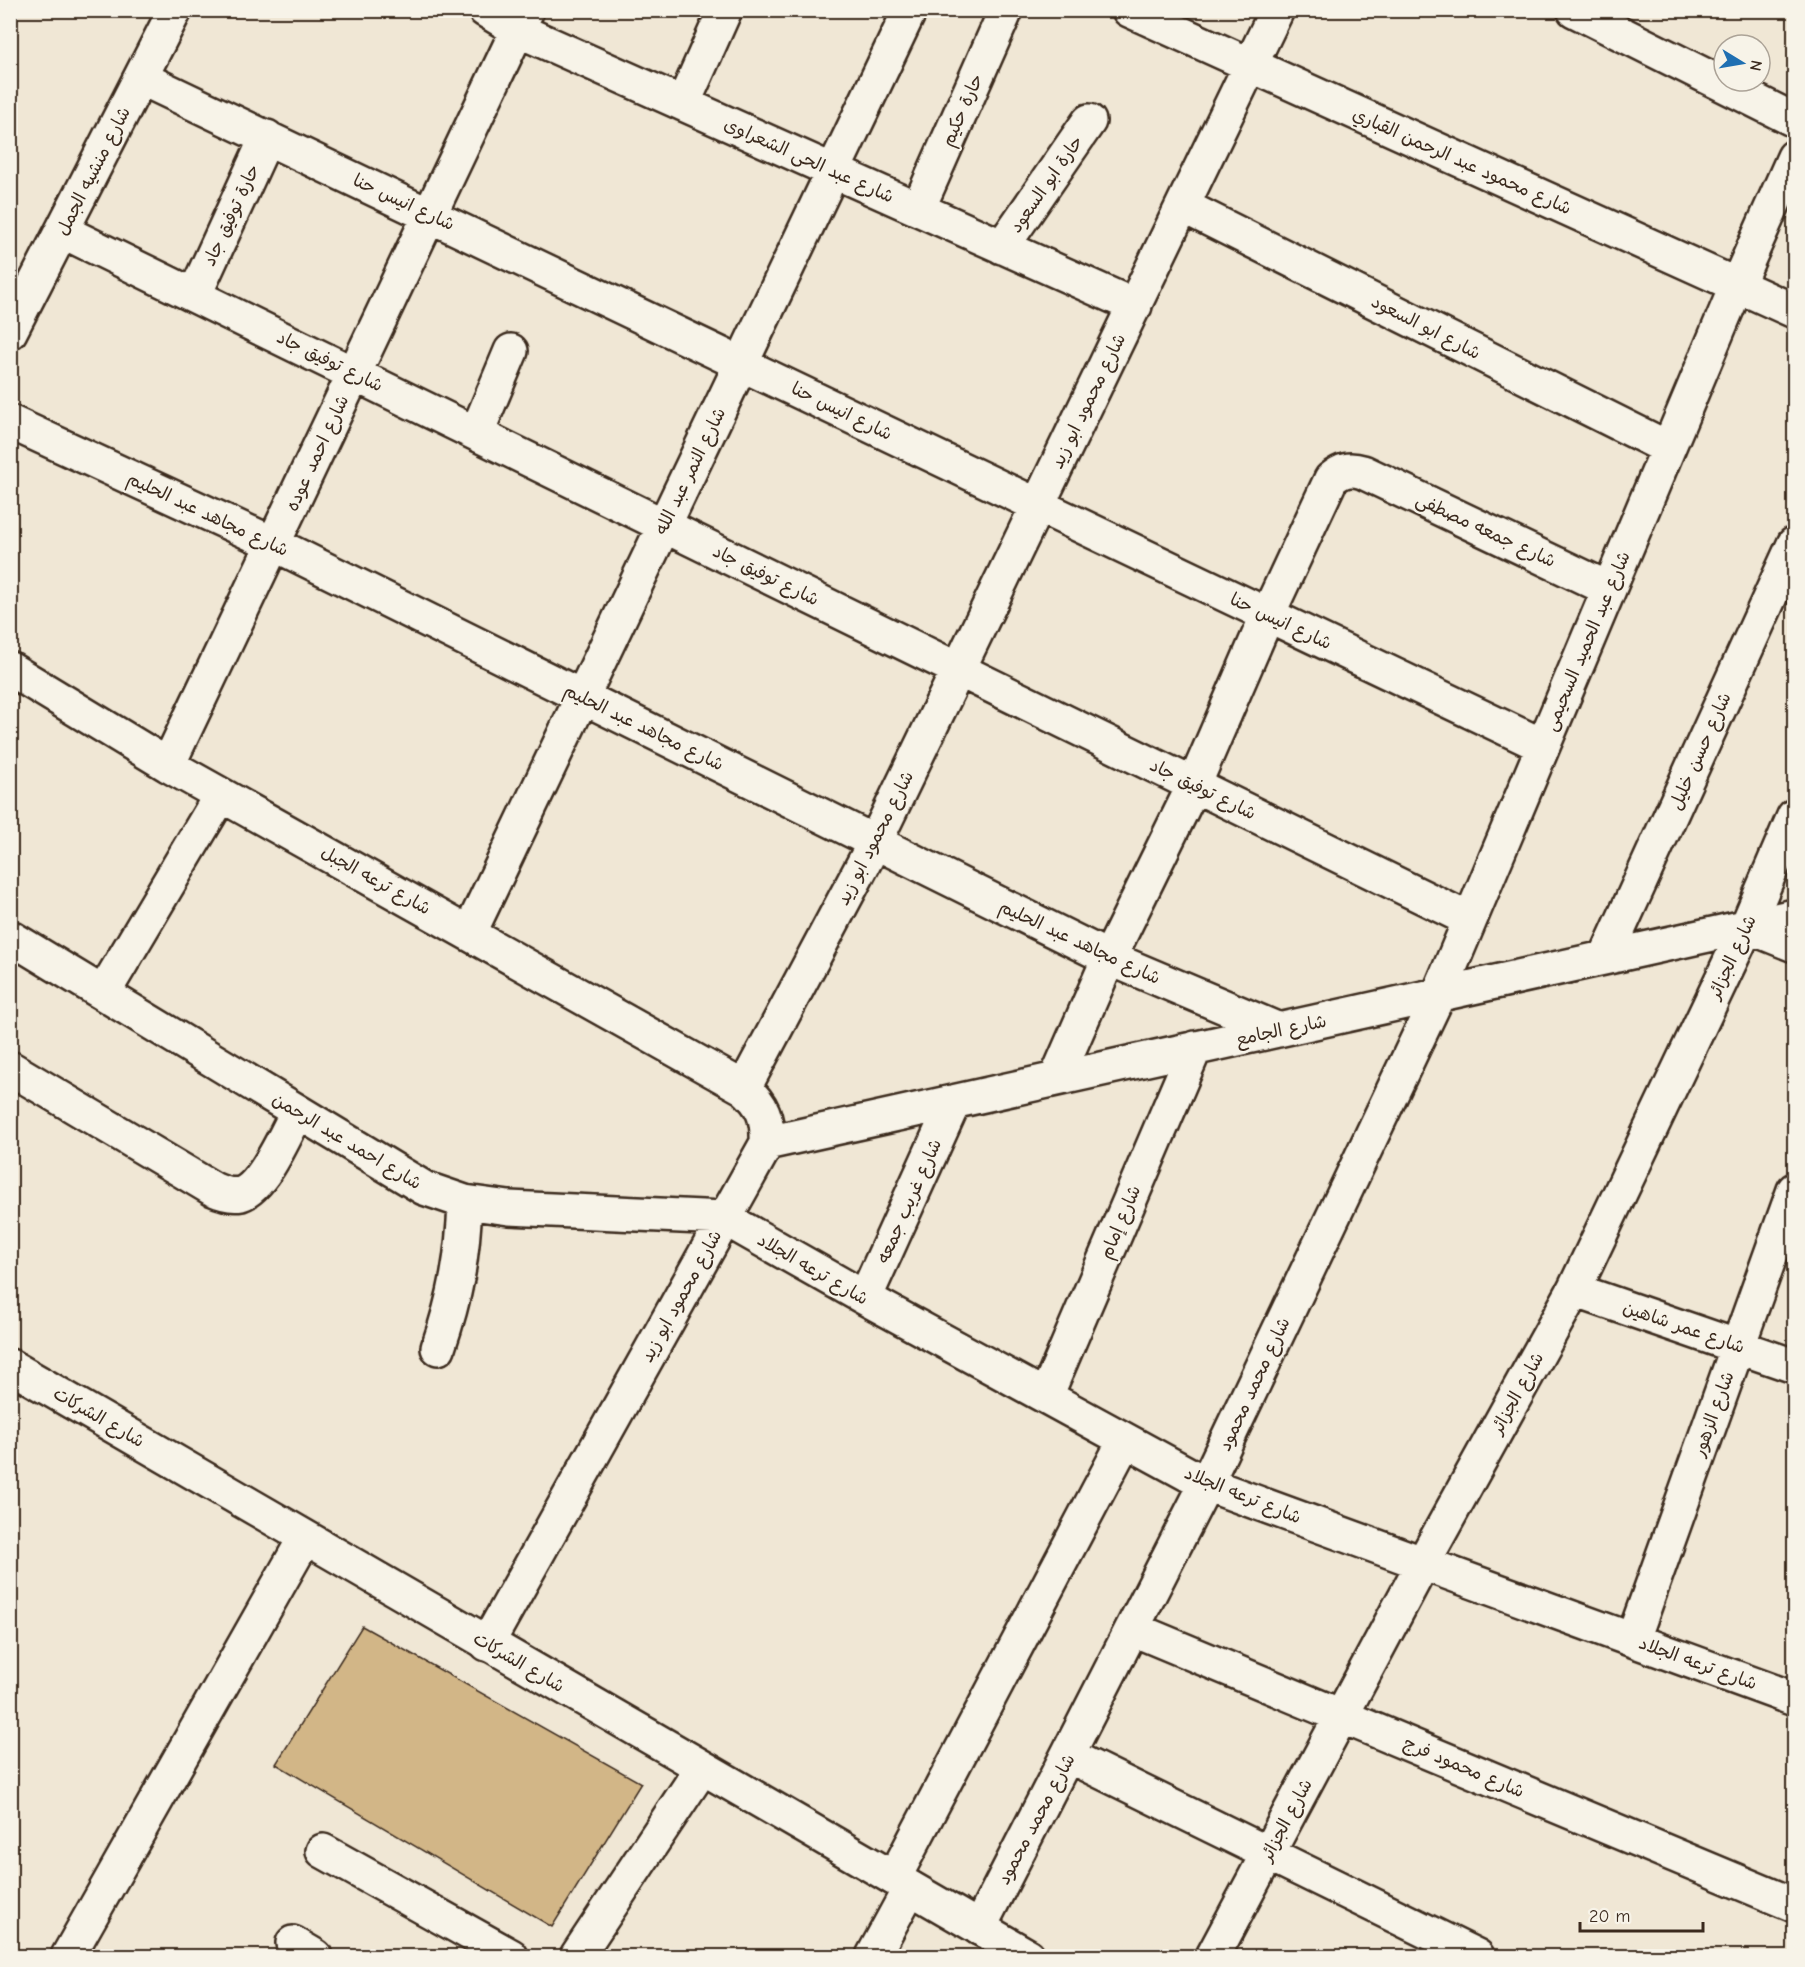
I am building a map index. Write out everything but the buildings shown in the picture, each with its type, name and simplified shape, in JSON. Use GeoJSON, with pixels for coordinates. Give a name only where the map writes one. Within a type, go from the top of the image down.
{"type":"FeatureCollection","features":[{"type":"Feature","properties":{"kind":"street","name":"شارع منشيه الجمل"},"geometry":{"type":"LineString","coordinates":[[10,332],[175,10]]}},
{"type":"Feature","properties":{"kind":"street","name":"شارع عبد الحى الشعراوى"},"geometry":{"type":"LineString","coordinates":[[485,10],[523,20],[682,104],[1135,306]]}},
{"type":"Feature","properties":{"kind":"street"},"geometry":{"type":"LineString","coordinates":[[682,104],[725,10]]}},
{"type":"Feature","properties":{"kind":"street","name":"شارع النمر عبد الله"},"geometry":{"type":"LineString","coordinates":[[470,932],[835,172],[910,10]]}},
{"type":"Feature","properties":{"kind":"street","name":"حارة حكيم"},"geometry":{"type":"LineString","coordinates":[[918,209],[1006,10]]}},
{"type":"Feature","properties":{"kind":"street","name":"شارع محمود عبد الرحمن القباري"},"geometry":{"type":"LineString","coordinates":[[1129,10],[1794,311]]}},
{"type":"Feature","properties":{"kind":"street","name":"شارع محمود ابو زيد"},"geometry":{"type":"LineString","coordinates":[[744,1088],[875,842],[1277,10]]}},
{"type":"Feature","properties":{"kind":"street"},"geometry":{"type":"LineString","coordinates":[[1574,10],[1794,120]]}},
{"type":"Feature","properties":{"kind":"street","name":"شارع احمد عوده"},"geometry":{"type":"LineString","coordinates":[[168,765],[355,373],[428,214],[523,20]]}},
{"type":"Feature","properties":{"kind":"street","name":"شارع انيس حنا"},"geometry":{"type":"LineString","coordinates":[[141,78],[1543,746]]}},
{"type":"Feature","properties":{"kind":"street","name":"حارة ابو السعود"},"geometry":{"type":"LineString","coordinates":[[1002,247],[1089,121]]}},
{"type":"Feature","properties":{"kind":"street","name":"حارة توفيق جاد"},"geometry":{"type":"LineString","coordinates":[[195,294],[267,137]]}},
{"type":"Feature","properties":{"kind":"street","name":"شارع عبد الحميد السحيمى"},"geometry":{"type":"LineString","coordinates":[[1438,996],[1737,285],[1794,157]]}},
{"type":"Feature","properties":{"kind":"street","name":"شارع ابو السعود"},"geometry":{"type":"LineString","coordinates":[[1183,206],[1668,448]]}},
{"type":"Feature","properties":{"kind":"street","name":"شارع توفيق جاد"},"geometry":{"type":"LineString","coordinates":[[62,231],[195,294],[1470,920]]}},
{"type":"Feature","properties":{"kind":"street"},"geometry":{"type":"LineString","coordinates":[[477,432],[511,351]]}},
{"type":"Feature","properties":{"kind":"street","name":"شارع مجاهد عبد الحليم"},"geometry":{"type":"LineString","coordinates":[[10,422],[274,544],[1108,958],[1279,1030]]}},
{"type":"Feature","properties":{"kind":"street","name":"شارع جمعه مصطفى"},"geometry":{"type":"LineString","coordinates":[[1268,614],[1331,478],[1340,471],[1352,469],[1363,472],[1609,589]]}},
{"type":"Feature","properties":{"kind":"street","name":"شارع حسن خليل"},"geometry":{"type":"LineString","coordinates":[[1606,957],[1794,544]]}},
{"type":"Feature","properties":{"kind":"street"},"geometry":{"type":"LineString","coordinates":[[1056,1079],[1108,958],[1194,785],[1268,614]]}},
{"type":"Feature","properties":{"kind":"street","name":"شارع ترعه الجبل"},"geometry":{"type":"LineString","coordinates":[[10,669],[168,765],[470,932],[744,1088]]}},
{"type":"Feature","properties":{"kind":"street"},"geometry":{"type":"LineString","coordinates":[[104,992],[221,795]]}},
{"type":"Feature","properties":{"kind":"street","name":"شارع الجزائر"},"geometry":{"type":"LineString","coordinates":[[1213,1956],[1423,1563],[1574,1290],[1747,926],[1794,816]]}},
{"type":"Feature","properties":{"kind":"street","name":"شارع الجامع"},"geometry":{"type":"LineString","coordinates":[[767,1143],[953,1104],[1056,1079],[1794,916]]}},
{"type":"Feature","properties":{"kind":"street"},"geometry":{"type":"LineString","coordinates":[[1747,926],[1794,945]]}},
{"type":"Feature","properties":{"kind":"street","name":"شارع احمد عبد الرحمن"},"geometry":{"type":"LineString","coordinates":[[10,936],[297,1113],[424,1188],[465,1202],[509,1208],[724,1218]]}},
{"type":"Feature","properties":{"kind":"street","name":"شارع محمد محمود"},"geometry":{"type":"LineString","coordinates":[[979,1928],[1069,1756],[1206,1484],[1438,996]]}},
{"type":"Feature","properties":{"kind":"street","name":"شارع إمام"},"geometry":{"type":"LineString","coordinates":[[1046,1396],[1195,1048]]}},
{"type":"Feature","properties":{"kind":"street"},"geometry":{"type":"LineString","coordinates":[[10,1068],[213,1189],[226,1194],[241,1194],[253,1186],[297,1113]]}},
{"type":"Feature","properties":{"kind":"street"},"geometry":{"type":"LineString","coordinates":[[744,1088],[760,1102],[768,1121],[767,1143]]}},
{"type":"Feature","properties":{"kind":"street","name":"شارع غريب جمعه"},"geometry":{"type":"LineString","coordinates":[[865,1298],[953,1104]]}},
{"type":"Feature","properties":{"kind":"street","name":"شارع محمود ابو زيد"},"geometry":{"type":"LineString","coordinates":[[487,1644],[767,1143]]}},
{"type":"Feature","properties":{"kind":"street","name":"شارع الزهور"},"geometry":{"type":"LineString","coordinates":[[1633,1639],[1794,1190]]}},
{"type":"Feature","properties":{"kind":"street"},"geometry":{"type":"LineString","coordinates":[[438,1348],[454,1301],[464,1252],[465,1202]]}},
{"type":"Feature","properties":{"kind":"street","name":"شارع ترعه الجلاد"},"geometry":{"type":"LineString","coordinates":[[724,1218],[865,1298],[1206,1484],[1633,1639],[1793,1694]]}},
{"type":"Feature","properties":{"kind":"street","name":"شارع عمر شاهين"},"geometry":{"type":"LineString","coordinates":[[1574,1290],[1794,1366]]}},
{"type":"Feature","properties":{"kind":"street","name":"شارع الشركات"},"geometry":{"type":"LineString","coordinates":[[10,1366],[1028,1956]]}},
{"type":"Feature","properties":{"kind":"street"},"geometry":{"type":"LineString","coordinates":[[873,1956],[902,1883],[1125,1440]]}},
{"type":"Feature","properties":{"kind":"street"},"geometry":{"type":"LineString","coordinates":[[68,1956],[305,1538]]}},
{"type":"Feature","properties":{"kind":"street","name":"شارع محمود فرج"},"geometry":{"type":"LineString","coordinates":[[1133,1629],[1794,1905]]}},
{"type":"Feature","properties":{"kind":"street"},"geometry":{"type":"LineString","coordinates":[[1069,1756],[1477,1956]]}},
{"type":"Feature","properties":{"kind":"street"},"geometry":{"type":"LineString","coordinates":[[577,1956],[702,1768]]}},
{"type":"Feature","properties":{"kind":"street"},"geometry":{"type":"LineString","coordinates":[[323,1851],[511,1956]]}}]}
